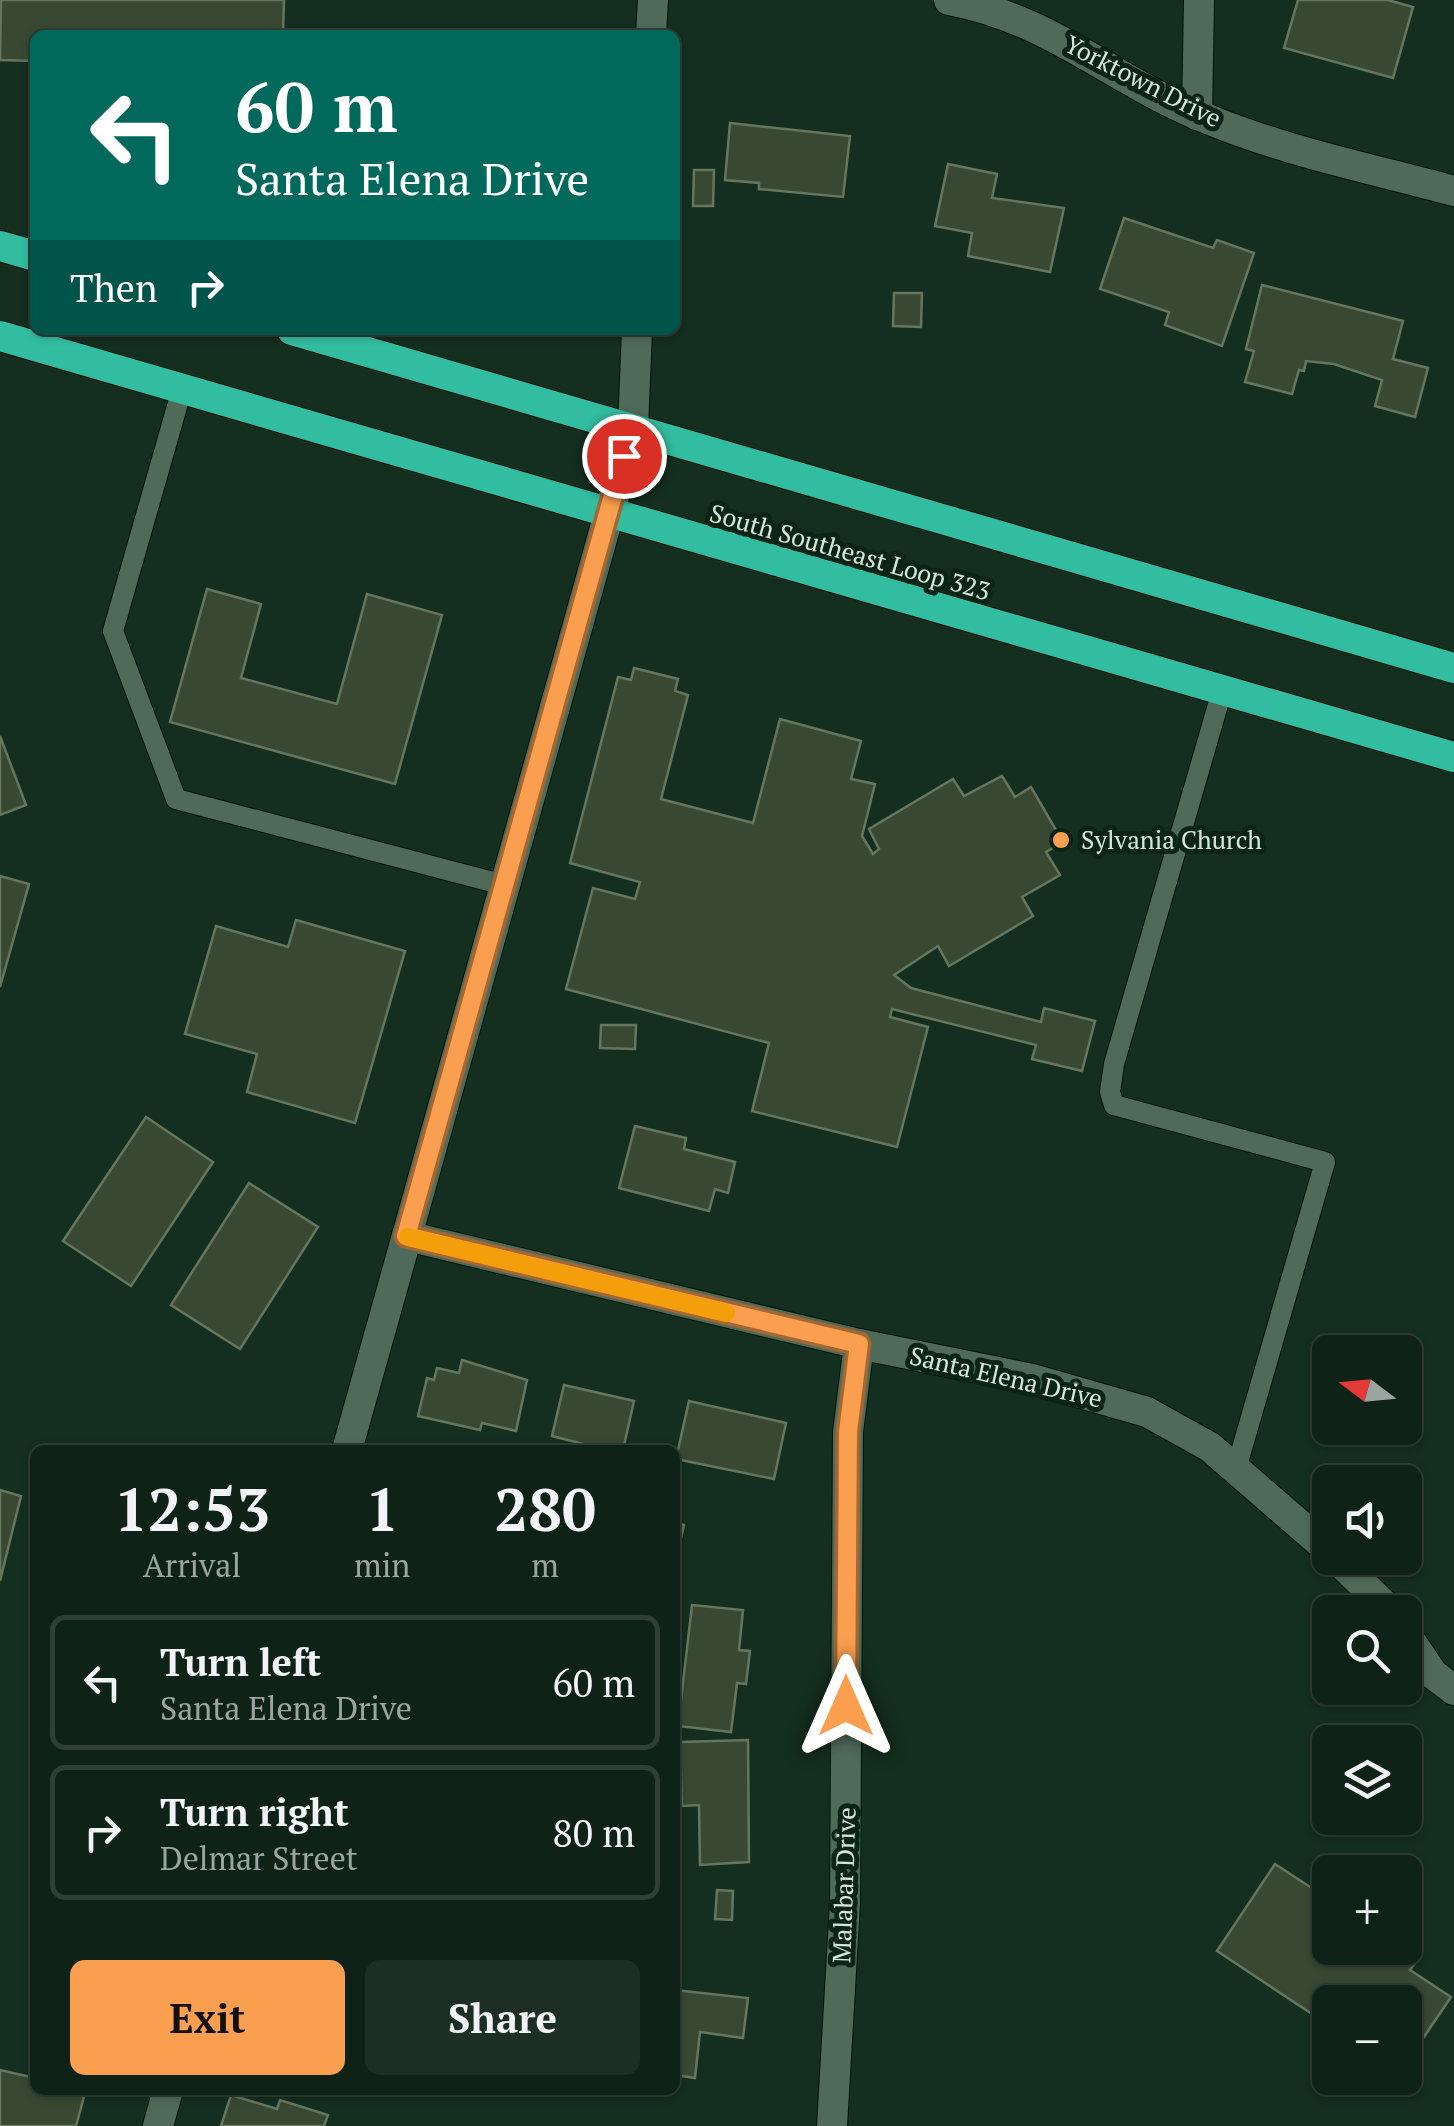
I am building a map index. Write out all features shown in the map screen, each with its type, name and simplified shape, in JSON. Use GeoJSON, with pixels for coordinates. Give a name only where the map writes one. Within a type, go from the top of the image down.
{"type":"FeatureCollection","features":[{"type":"Feature","properties":{"kind":"highway"},"geometry":{"type":"LineString","coordinates":[[0,246],[30,255]]}},
{"type":"Feature","properties":{"kind":"highway"},"geometry":{"type":"LineString","coordinates":[[309,335],[1454,668]]}},
{"type":"Feature","properties":{"kind":"highway","name":"South Southeast Loop 323"},"geometry":{"type":"LineString","coordinates":[[0,336],[1454,757]]}},
{"type":"Feature","properties":{"kind":"street"},"geometry":{"type":"LineString","coordinates":[[651,30],[652,0]]}},
{"type":"Feature","properties":{"kind":"street","name":"Yorktown Drive"},"geometry":{"type":"LineString","coordinates":[[950,0],[997,9],[1038,26],[1197,114],[1302,150],[1454,191]]}},
{"type":"Feature","properties":{"kind":"street"},"geometry":{"type":"LineString","coordinates":[[1197,114],[1198,0]]}},
{"type":"Feature","properties":{"kind":"street"},"geometry":{"type":"LineString","coordinates":[[348,1445],[632,428],[637,335]]}},
{"type":"Feature","properties":{"kind":"street","name":"Santa Elena Drive"},"geometry":{"type":"LineString","coordinates":[[406,1236],[859,1344],[1032,1379],[1147,1412],[1210,1447],[1312,1535]]}},
{"type":"Feature","properties":{"kind":"street","name":"Malabar Drive"},"geometry":{"type":"LineString","coordinates":[[832,2126],[845,1902],[848,1432],[859,1344]]}},
{"type":"Feature","properties":{"kind":"street"},"geometry":{"type":"LineString","coordinates":[[1353,1575],[1374,1595]]}},
{"type":"Feature","properties":{"kind":"street"},"geometry":{"type":"LineString","coordinates":[[1422,1658],[1433,1674],[1454,1690]]}},
{"type":"Feature","properties":{"kind":"street"},"geometry":{"type":"LineString","coordinates":[[158,2126],[167,2095]]}},
{"type":"Feature","properties":{"kind":"lane"},"geometry":{"type":"LineString","coordinates":[[182,389],[112,631],[176,799],[504,885]]}},
{"type":"Feature","properties":{"kind":"lane"},"geometry":{"type":"LineString","coordinates":[[1222,690],[1119,1046],[1110,1092],[1114,1104],[1325,1162],[1236,1469]]}},
{"type":"Feature","properties":{"kind":"building"},"geometry":{"type":"Polygon","coordinates":[[[1,0],[284,0],[283,30],[30,30],[30,61],[0,60],[1,0]]]}},
{"type":"Feature","properties":{"kind":"building"},"geometry":{"type":"Polygon","coordinates":[[[1298,0],[1388,0],[1413,7],[1393,78],[1284,48],[1298,0]]]}},
{"type":"Feature","properties":{"kind":"building"},"geometry":{"type":"Polygon","coordinates":[[[730,123],[850,136],[843,197],[759,189],[759,183],[725,180],[730,123]]]}},
{"type":"Feature","properties":{"kind":"building"},"geometry":{"type":"Polygon","coordinates":[[[948,164],[997,174],[992,198],[1064,208],[1050,272],[968,256],[972,233],[935,226],[948,164]]]}},
{"type":"Feature","properties":{"kind":"building"},"geometry":{"type":"Polygon","coordinates":[[[694,170],[714,170],[713,206],[693,206],[694,170]]]}},
{"type":"Feature","properties":{"kind":"building"},"geometry":{"type":"Polygon","coordinates":[[[1124,218],[1213,248],[1217,240],[1254,253],[1222,346],[1165,325],[1169,312],[1100,289],[1124,218]]]}},
{"type":"Feature","properties":{"kind":"building"},"geometry":{"type":"Polygon","coordinates":[[[1262,285],[1403,321],[1393,359],[1428,368],[1415,417],[1375,406],[1382,380],[1334,364],[1306,361],[1292,394],[1245,382],[1254,351],[1246,349],[1262,285]]]}},
{"type":"Feature","properties":{"kind":"building"},"geometry":{"type":"Polygon","coordinates":[[[894,293],[922,293],[921,327],[893,326],[894,293]]]}},
{"type":"Feature","properties":{"kind":"building"},"geometry":{"type":"Polygon","coordinates":[[[207,589],[261,604],[241,678],[337,704],[367,594],[442,615],[395,784],[170,722],[207,589]]]}},
{"type":"Feature","properties":{"kind":"building"},"geometry":{"type":"Polygon","coordinates":[[[634,668],[678,679],[675,691],[688,695],[661,799],[753,823],[780,719],[861,741],[851,779],[875,784],[862,836],[873,854],[879,849],[869,829],[953,779],[964,796],[1002,776],[1015,797],[1031,787],[1063,842],[1046,852],[1060,875],[1022,897],[1033,916],[949,966],[938,946],[894,975],[911,988],[1041,1022],[1044,1008],[1095,1021],[1082,1071],[1032,1059],[1036,1045],[892,1009],[890,1017],[928,1027],[897,1147],[752,1111],[769,1043],[566,989],[593,888],[635,899],[640,882],[570,863],[618,677],[631,680],[634,668]]]}},
{"type":"Feature","properties":{"kind":"building"},"geometry":{"type":"Polygon","coordinates":[[[0,736],[26,805],[0,815],[0,736]]]}},
{"type":"Feature","properties":{"kind":"building"},"geometry":{"type":"Polygon","coordinates":[[[0,876],[29,884],[0,987],[0,876]]]}},
{"type":"Feature","properties":{"kind":"building"},"geometry":{"type":"Polygon","coordinates":[[[296,920],[405,951],[355,1123],[247,1092],[257,1054],[185,1034],[216,926],[288,947],[296,920]]]}},
{"type":"Feature","properties":{"kind":"building"},"geometry":{"type":"Polygon","coordinates":[[[601,1025],[636,1025],[635,1049],[600,1048],[601,1025]]]}},
{"type":"Feature","properties":{"kind":"building"},"geometry":{"type":"Polygon","coordinates":[[[146,1117],[213,1162],[131,1286],[63,1241],[146,1117]]]}},
{"type":"Feature","properties":{"kind":"building"},"geometry":{"type":"Polygon","coordinates":[[[635,1126],[686,1138],[684,1149],[735,1162],[728,1193],[715,1189],[709,1211],[619,1188],[635,1126]]]}},
{"type":"Feature","properties":{"kind":"building"},"geometry":{"type":"Polygon","coordinates":[[[249,1183],[318,1227],[240,1349],[171,1305],[249,1183]]]}},
{"type":"Feature","properties":{"kind":"building"},"geometry":{"type":"Polygon","coordinates":[[[462,1360],[527,1380],[516,1431],[482,1423],[480,1430],[418,1416],[427,1378],[434,1380],[437,1368],[459,1373],[462,1360]]]}},
{"type":"Feature","properties":{"kind":"building"},"geometry":{"type":"Polygon","coordinates":[[[564,1385],[634,1401],[624,1445],[583,1445],[552,1436],[564,1385]]]}},
{"type":"Feature","properties":{"kind":"building"},"geometry":{"type":"Polygon","coordinates":[[[689,1401],[786,1423],[774,1479],[680,1460],[679,1445],[689,1401]]]}},
{"type":"Feature","properties":{"kind":"building"},"geometry":{"type":"Polygon","coordinates":[[[0,1490],[21,1496],[0,1581],[0,1490]]]}},
{"type":"Feature","properties":{"kind":"building"},"geometry":{"type":"Polygon","coordinates":[[[692,1605],[743,1610],[739,1650],[750,1651],[746,1684],[737,1683],[731,1732],[680,1726],[692,1605]]]}},
{"type":"Feature","properties":{"kind":"building"},"geometry":{"type":"Polygon","coordinates":[[[748,1740],[749,1862],[700,1865],[699,1805],[682,1806],[680,1742],[748,1740]]]}},
{"type":"Feature","properties":{"kind":"building"},"geometry":{"type":"Polygon","coordinates":[[[1275,1864],[1312,1888],[1312,1965],[1414,1965],[1410,1970],[1451,1997],[1422,2040],[1422,1985],[1312,1985],[1312,2014],[1217,1951],[1275,1864]]]}},
{"type":"Feature","properties":{"kind":"building"},"geometry":{"type":"Polygon","coordinates":[[[717,1890],[733,1891],[732,1920],[715,1919],[717,1890]]]}},
{"type":"Feature","properties":{"kind":"building"},"geometry":{"type":"Polygon","coordinates":[[[680,1991],[748,1998],[743,2038],[700,2032],[695,2078],[680,2076],[680,1991]]]}},
{"type":"Feature","properties":{"kind":"building"},"geometry":{"type":"Polygon","coordinates":[[[0,2070],[30,2077],[30,2095],[84,2095],[76,2126],[0,2126],[0,2070]]]}},
{"type":"Feature","properties":{"kind":"building"},"geometry":{"type":"Polygon","coordinates":[[[231,2095],[277,2109],[280,2100],[328,2115],[324,2126],[221,2126],[231,2095]]]}},
{"type":"Feature","properties":{"kind":"slow traffic"},"geometry":{"type":"LineString","coordinates":[[408,1237],[726,1313]]}},
{"type":"Feature","properties":{"kind":"place","name":"Sylvania Church"},"geometry":{"type":"Point","coordinates":[1061,840]}},
{"type":"Feature","properties":{"kind":"route"},"geometry":{"type":"LineString","coordinates":[[624,456],[406,1236],[859,1344],[848,1432],[846,1706]]}}]}
